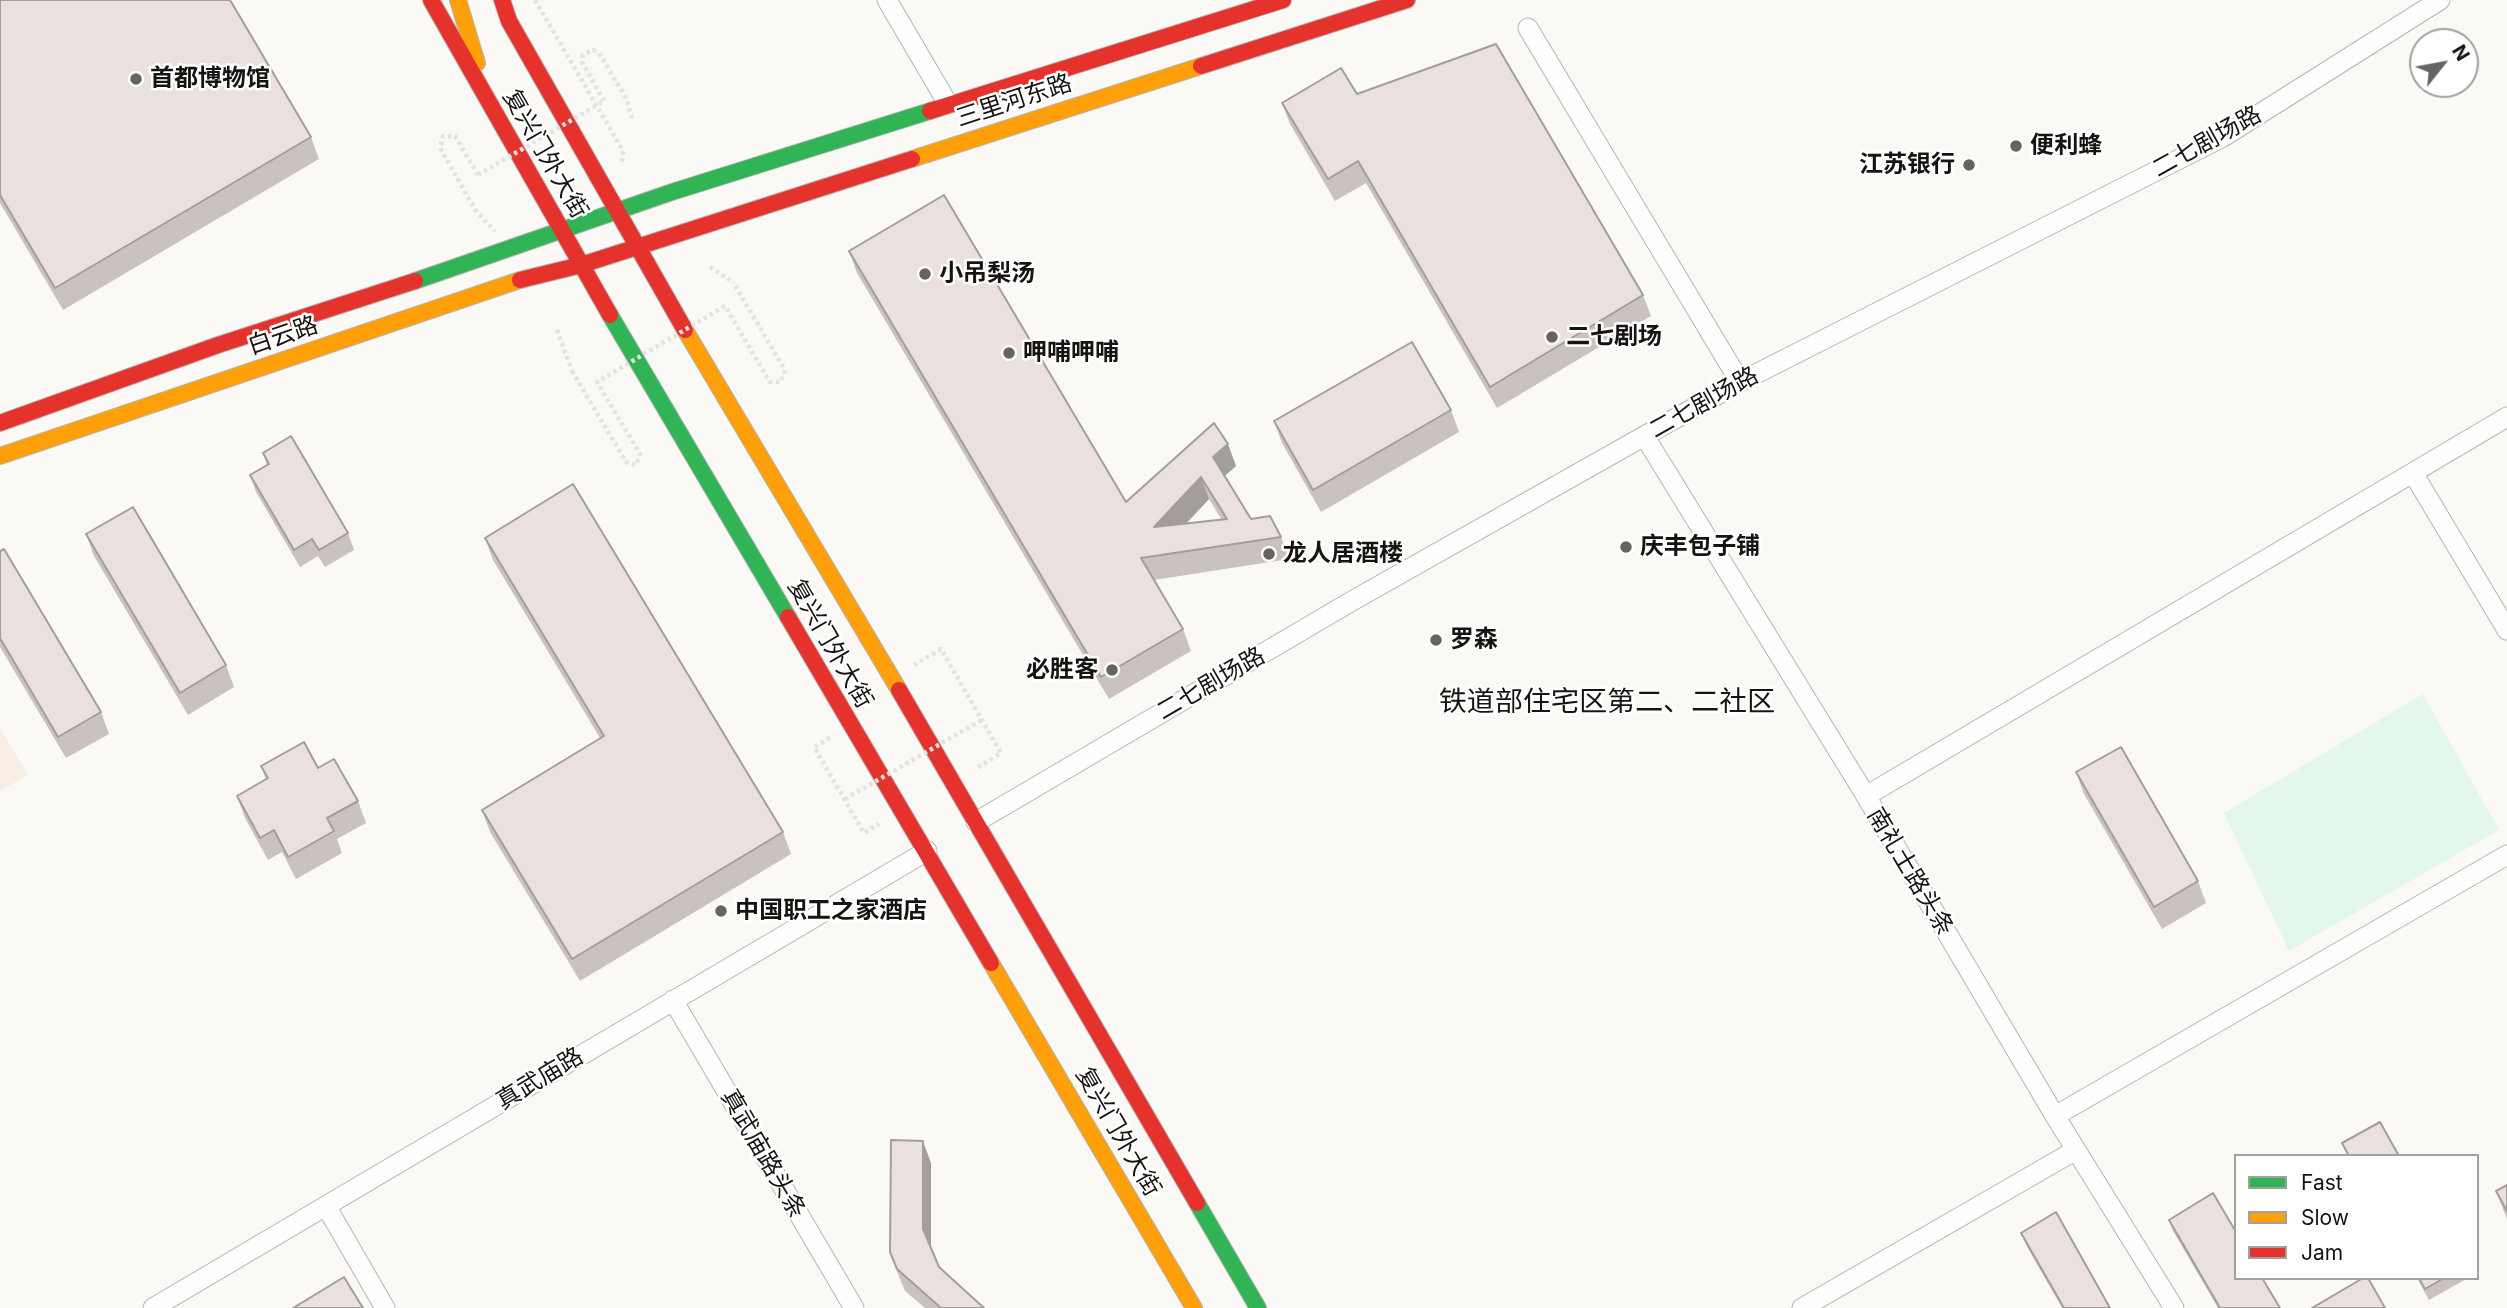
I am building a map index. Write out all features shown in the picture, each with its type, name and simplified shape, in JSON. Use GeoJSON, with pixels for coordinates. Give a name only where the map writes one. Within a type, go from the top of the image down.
{"type":"FeatureCollection","features":[{"type":"Feature","properties":{"kind":"main road","name":"复兴门外大街"},"geometry":{"type":"LineString","coordinates":[[431,0],[581,265],[1195,1308]]}},
{"type":"Feature","properties":{"kind":"main road"},"geometry":{"type":"LineString","coordinates":[[458,0],[487,99]]}},
{"type":"Feature","properties":{"kind":"main road"},"geometry":{"type":"LineString","coordinates":[[496,0],[509,22]]}},
{"type":"Feature","properties":{"kind":"main road","name":"复兴门外大街"},"geometry":{"type":"LineString","coordinates":[[502,0],[509,22],[636,247],[976,822],[1258,1308]]}},
{"type":"Feature","properties":{"kind":"main road","name":"三里河东路"},"geometry":{"type":"LineString","coordinates":[[563,232],[948,104],[1283,0]]}},
{"type":"Feature","properties":{"kind":"main road","name":"三里河东路"},"geometry":{"type":"LineString","coordinates":[[581,265],[1407,0]]}},
{"type":"Feature","properties":{"kind":"main road","name":"白云路"},"geometry":{"type":"LineString","coordinates":[[0,422],[218,345],[563,232]]}},
{"type":"Feature","properties":{"kind":"main road","name":"白云路"},"geometry":{"type":"LineString","coordinates":[[0,456],[514,282],[581,265]]}},
{"type":"Feature","properties":{"kind":"street"},"geometry":{"type":"LineString","coordinates":[[887,0],[948,104]]}},
{"type":"Feature","properties":{"kind":"street","name":"二七剧场路"},"geometry":{"type":"LineString","coordinates":[[976,822],[1353,601],[1740,382],[2224,137],[2440,0]]}},
{"type":"Feature","properties":{"kind":"street"},"geometry":{"type":"LineString","coordinates":[[1528,29],[1740,382]]}},
{"type":"Feature","properties":{"kind":"street"},"geometry":{"type":"LineString","coordinates":[[1866,796],[2507,417]]}},
{"type":"Feature","properties":{"kind":"street","name":"南礼士路头条"},"geometry":{"type":"LineString","coordinates":[[1644,437],[1866,796],[2055,1116],[2174,1308]]}},
{"type":"Feature","properties":{"kind":"street"},"geometry":{"type":"LineString","coordinates":[[2413,472],[2507,630]]}},
{"type":"Feature","properties":{"kind":"street","name":"真武庙路"},"geometry":{"type":"LineString","coordinates":[[153,1308],[927,851]]}},
{"type":"Feature","properties":{"kind":"street"},"geometry":{"type":"LineString","coordinates":[[2055,1116],[2507,855]]}},
{"type":"Feature","properties":{"kind":"street","name":"真武庙路头条"},"geometry":{"type":"LineString","coordinates":[[673,1000],[854,1308]]}},
{"type":"Feature","properties":{"kind":"street"},"geometry":{"type":"LineString","coordinates":[[1802,1308],[2076,1150]]}},
{"type":"Feature","properties":{"kind":"street"},"geometry":{"type":"LineString","coordinates":[[326,1206],[385,1308]]}},
{"type":"Feature","properties":{"kind":"path"},"geometry":{"type":"LineString","coordinates":[[495,231],[476,211],[440,148],[443,136],[455,136],[478,175],[604,101],[582,62],[583,55],[593,50],[600,52],[626,98],[633,121]]}},
{"type":"Feature","properties":{"kind":"path"},"geometry":{"type":"LineString","coordinates":[[557,331],[572,371],[626,462],[636,465],[640,454],[597,382],[725,306],[770,382],[781,382],[785,370],[733,282],[710,267]]}},
{"type":"Feature","properties":{"kind":"path"},"geometry":{"type":"LineString","coordinates":[[941,649],[1001,753]]}},
{"type":"Feature","properties":{"kind":"path"},"geometry":{"type":"LineString","coordinates":[[845,799],[982,720]]}},
{"type":"Feature","properties":{"kind":"path"},"geometry":{"type":"LineString","coordinates":[[814,747],[864,833]]}},
{"type":"Feature","properties":{"kind":"shaded area"},"geometry":{"type":"Polygon","coordinates":[[[0,728],[28,775],[0,791],[0,728]]]}},
{"type":"Feature","properties":{"kind":"green space"},"geometry":{"type":"Polygon","coordinates":[[[2423,694],[2499,830],[2289,951],[2224,813],[2423,694]]]}},
{"type":"Feature","properties":{"kind":"building","name":"首都博物馆"},"geometry":{"type":"Polygon","coordinates":[[[0,0],[230,0],[311,137],[55,288],[0,195],[0,0]]]}},
{"type":"Feature","properties":{"kind":"building"},"geometry":{"type":"Polygon","coordinates":[[[1496,44],[1643,295],[1490,387],[1358,161],[1328,179],[1282,103],[1341,68],[1357,94],[1496,44]]]}},
{"type":"Feature","properties":{"kind":"building"},"geometry":{"type":"Polygon","coordinates":[[[944,195],[1126,502],[1214,423],[1228,444],[1213,457],[1251,519],[1270,516],[1281,537],[1141,558],[1183,629],[1101,677],[849,251],[944,195]],[[1201,477],[1154,527],[1227,519],[1201,477]]]}},
{"type":"Feature","properties":{"kind":"building"},"geometry":{"type":"Polygon","coordinates":[[[1412,342],[1451,410],[1313,490],[1274,421],[1412,342]]]}},
{"type":"Feature","properties":{"kind":"building"},"geometry":{"type":"Polygon","coordinates":[[[291,436],[348,533],[319,550],[312,539],[294,550],[250,475],[269,464],[263,453],[291,436]]]}},
{"type":"Feature","properties":{"kind":"building"},"geometry":{"type":"Polygon","coordinates":[[[573,484],[783,832],[572,959],[482,810],[604,736],[485,538],[573,484]]]}},
{"type":"Feature","properties":{"kind":"building"},"geometry":{"type":"Polygon","coordinates":[[[133,507],[226,665],[180,693],[86,534],[133,507]]]}},
{"type":"Feature","properties":{"kind":"building"},"geometry":{"type":"Polygon","coordinates":[[[4,549],[101,712],[58,737],[0,638],[0,551],[4,549]]]}},
{"type":"Feature","properties":{"kind":"building"},"geometry":{"type":"Polygon","coordinates":[[[304,742],[318,768],[334,759],[358,801],[327,818],[334,831],[288,857],[274,830],[260,838],[237,796],[268,778],[261,766],[304,742]]]}},
{"type":"Feature","properties":{"kind":"building"},"geometry":{"type":"Polygon","coordinates":[[[2121,747],[2198,881],[2154,907],[2076,772],[2121,747]]]}},
{"type":"Feature","properties":{"kind":"building"},"geometry":{"type":"Polygon","coordinates":[[[2380,1122],[2398,1154],[2348,1154],[2342,1143],[2380,1122]]]}},
{"type":"Feature","properties":{"kind":"building"},"geometry":{"type":"Polygon","coordinates":[[[891,1140],[923,1141],[923,1229],[939,1267],[984,1308],[941,1308],[897,1269],[890,1252],[891,1140]]]}},
{"type":"Feature","properties":{"kind":"building"},"geometry":{"type":"Polygon","coordinates":[[[2507,1185],[2507,1211],[2496,1191],[2507,1185]]]}},
{"type":"Feature","properties":{"kind":"building"},"geometry":{"type":"Polygon","coordinates":[[[2213,1193],[2234,1229],[2234,1280],[2263,1280],[2280,1308],[2220,1308],[2169,1220],[2213,1193]]]}},
{"type":"Feature","properties":{"kind":"building"},"geometry":{"type":"Polygon","coordinates":[[[2056,1212],[2110,1308],[2064,1308],[2021,1233],[2056,1212]]]}},
{"type":"Feature","properties":{"kind":"building"},"geometry":{"type":"Polygon","coordinates":[[[344,1277],[363,1308],[293,1308],[344,1277]]]}},
{"type":"Feature","properties":{"kind":"building"},"geometry":{"type":"Polygon","coordinates":[[[2360,1280],[2369,1280],[2385,1308],[2312,1308],[2360,1280]]]}},
{"type":"Feature","properties":{"kind":"building"},"geometry":{"type":"Polygon","coordinates":[[[2420,1280],[2441,1280],[2425,1289],[2420,1280]]]}},
{"type":"Feature","properties":{"kind":"traffic: fast"},"geometry":{"type":"LineString","coordinates":[[415,281],[672,192],[930,111]]}},
{"type":"Feature","properties":{"kind":"traffic: fast"},"geometry":{"type":"LineString","coordinates":[[610,315],[788,617]]}},
{"type":"Feature","properties":{"kind":"traffic: fast"},"geometry":{"type":"LineString","coordinates":[[1197,1203],[1258,1308]]}},
{"type":"Feature","properties":{"kind":"traffic: slow"},"geometry":{"type":"LineString","coordinates":[[458,0],[477,63]]}},
{"type":"Feature","properties":{"kind":"traffic: slow"},"geometry":{"type":"LineString","coordinates":[[912,159],[1201,66]]}},
{"type":"Feature","properties":{"kind":"traffic: slow"},"geometry":{"type":"LineString","coordinates":[[0,456],[520,280]]}},
{"type":"Feature","properties":{"kind":"traffic: slow"},"geometry":{"type":"LineString","coordinates":[[685,330],[899,690]]}},
{"type":"Feature","properties":{"kind":"traffic: slow"},"geometry":{"type":"LineString","coordinates":[[991,963],[1194,1308]]}},
{"type":"Feature","properties":{"kind":"traffic: jam"},"geometry":{"type":"LineString","coordinates":[[431,0],[610,315]]}},
{"type":"Feature","properties":{"kind":"traffic: jam"},"geometry":{"type":"LineString","coordinates":[[502,0],[509,21],[685,330]]}},
{"type":"Feature","properties":{"kind":"traffic: jam"},"geometry":{"type":"LineString","coordinates":[[930,111],[1283,0]]}},
{"type":"Feature","properties":{"kind":"traffic: jam"},"geometry":{"type":"LineString","coordinates":[[1201,66],[1407,0]]}},
{"type":"Feature","properties":{"kind":"traffic: jam"},"geometry":{"type":"LineString","coordinates":[[520,280],[581,265],[912,159]]}},
{"type":"Feature","properties":{"kind":"traffic: jam"},"geometry":{"type":"LineString","coordinates":[[0,423],[218,345],[415,281]]}},
{"type":"Feature","properties":{"kind":"traffic: jam"},"geometry":{"type":"LineString","coordinates":[[788,617],[991,963]]}},
{"type":"Feature","properties":{"kind":"traffic: jam"},"geometry":{"type":"LineString","coordinates":[[899,690],[1197,1203]]}},
{"type":"Feature","properties":{"kind":"place","name":"首都博物馆"},"geometry":{"type":"Point","coordinates":[136,79]}},
{"type":"Feature","properties":{"kind":"place","name":"便利蜂"},"geometry":{"type":"Point","coordinates":[2016,146]}},
{"type":"Feature","properties":{"kind":"place","name":"江苏银行"},"geometry":{"type":"Point","coordinates":[1969,165]}},
{"type":"Feature","properties":{"kind":"place","name":"小吊梨汤"},"geometry":{"type":"Point","coordinates":[925,274]}},
{"type":"Feature","properties":{"kind":"place","name":"二七剧场"},"geometry":{"type":"Point","coordinates":[1552,337]}},
{"type":"Feature","properties":{"kind":"place","name":"呷哺呷哺"},"geometry":{"type":"Point","coordinates":[1009,353]}},
{"type":"Feature","properties":{"kind":"place","name":"庆丰包子铺"},"geometry":{"type":"Point","coordinates":[1626,547]}},
{"type":"Feature","properties":{"kind":"place","name":"龙人居酒楼"},"geometry":{"type":"Point","coordinates":[1269,554]}},
{"type":"Feature","properties":{"kind":"place","name":"罗森"},"geometry":{"type":"Point","coordinates":[1436,640]}},
{"type":"Feature","properties":{"kind":"place","name":"必胜客"},"geometry":{"type":"Point","coordinates":[1112,670]}},
{"type":"Feature","properties":{"kind":"place","name":"中国职工之家酒店"},"geometry":{"type":"Point","coordinates":[721,911]}},
{"type":"Feature","properties":{"kind":"district","name":"铁道部住宅区第二、二社区"},"geometry":{"type":"Point","coordinates":[1607,703]}}]}
